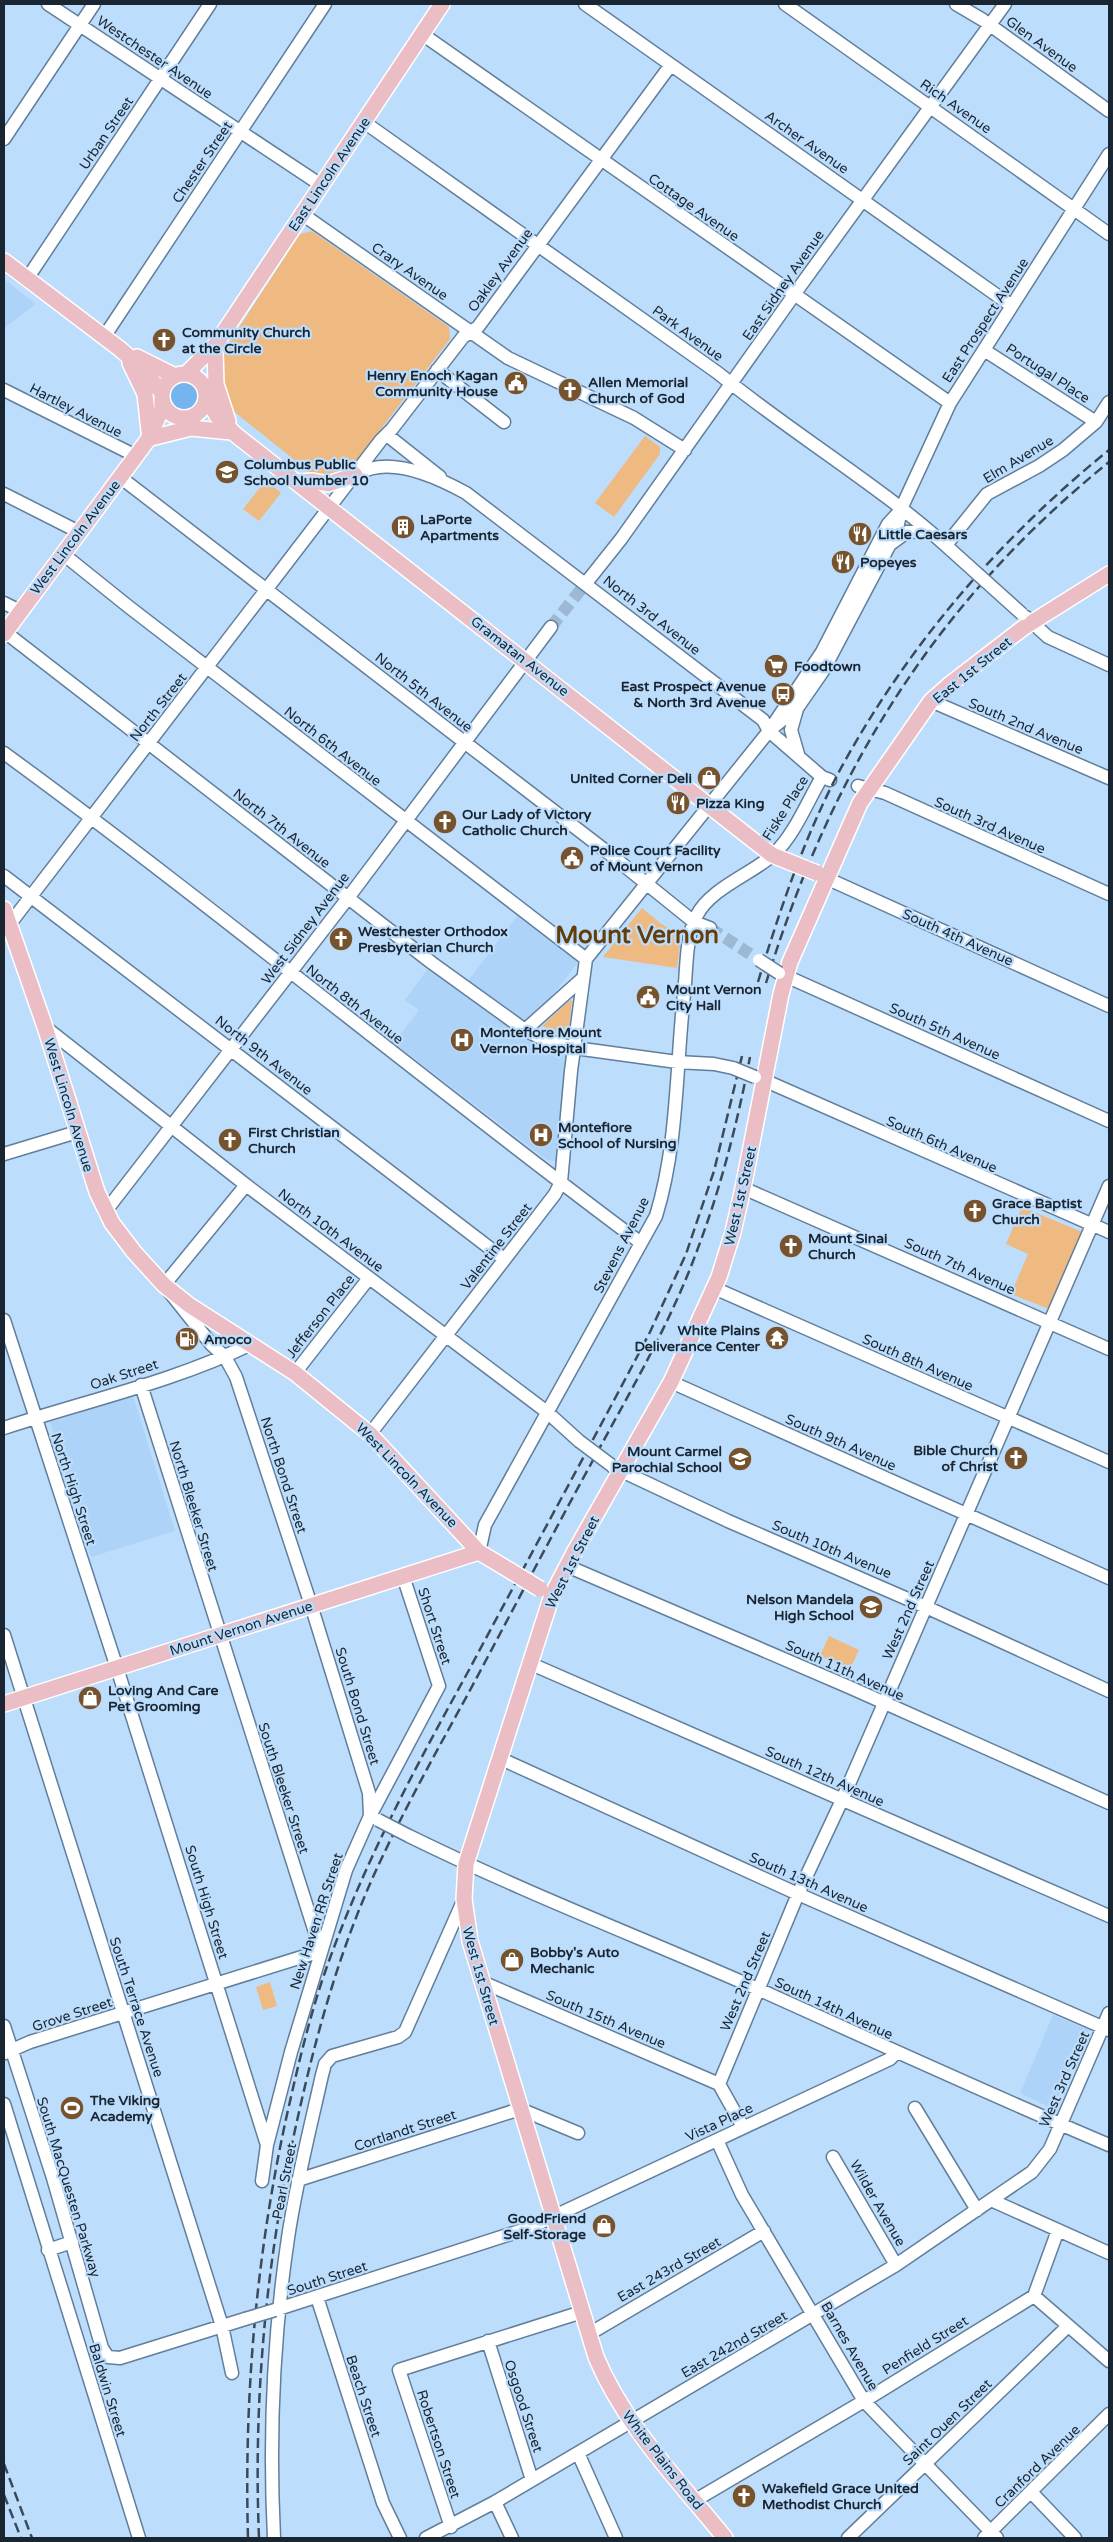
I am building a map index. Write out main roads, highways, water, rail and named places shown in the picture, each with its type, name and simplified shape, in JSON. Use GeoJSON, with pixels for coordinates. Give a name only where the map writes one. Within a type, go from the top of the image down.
{"type":"FeatureCollection","features":[{"type":"Feature","properties":{"kind":"main road","name":"East Lincoln Avenue"},"geometry":{"type":"LineString","coordinates":[[205,391],[206,369],[215,347],[442,4]]}},
{"type":"Feature","properties":{"kind":"main road"},"geometry":{"type":"LineString","coordinates":[[4,261],[144,370],[162,396],[166,409],[184,418],[198,413],[205,391],[196,377],[180,375],[122,351]]}},
{"type":"Feature","properties":{"kind":"main road","name":"East Lincoln Avenue"},"geometry":{"type":"LineString","coordinates":[[180,375],[215,347]]}},
{"type":"Feature","properties":{"kind":"main road"},"geometry":{"type":"LineString","coordinates":[[122,351],[145,394],[150,418],[149,439],[191,428],[233,433],[216,384],[215,347]]}},
{"type":"Feature","properties":{"kind":"main road"},"geometry":{"type":"LineString","coordinates":[[162,396],[166,382],[180,375]]}},
{"type":"Feature","properties":{"kind":"main road","name":"Gramatan Avenue"},"geometry":{"type":"LineString","coordinates":[[205,391],[217,416],[233,433],[525,660],[772,856],[817,873]]}},
{"type":"Feature","properties":{"kind":"main road","name":"West Lincoln Avenue"},"geometry":{"type":"LineString","coordinates":[[149,439],[162,409],[162,396]]}},
{"type":"Feature","properties":{"kind":"main road","name":"Gramatan Avenue"},"geometry":{"type":"LineString","coordinates":[[184,418],[201,418],[233,433]]}},
{"type":"Feature","properties":{"kind":"main road","name":"West Lincoln Avenue"},"geometry":{"type":"LineString","coordinates":[[4,633],[149,439],[170,422],[184,418]]}},
{"type":"Feature","properties":{"kind":"main road"},"geometry":{"type":"LineString","coordinates":[[297,482],[313,481],[328,484],[355,475]]}},
{"type":"Feature","properties":{"kind":"main road","name":"East 1st Street"},"geometry":{"type":"LineString","coordinates":[[817,873],[860,803],[864,787],[931,701],[1027,618],[1109,574]]}},
{"type":"Feature","properties":{"kind":"main road","name":"West 1st Street"},"geometry":{"type":"LineString","coordinates":[[568,2264],[470,1941],[464,1899],[466,1864],[529,1663],[546,1592],[567,1566],[616,1469],[671,1382],[714,1288],[733,1232],[743,1188],[760,1078],[769,966],[817,873]]}},
{"type":"Feature","properties":{"kind":"main road","name":"West Lincoln Avenue"},"geometry":{"type":"LineString","coordinates":[[4,909],[45,1027],[96,1192],[106,1212],[134,1252],[164,1285],[210,1320],[295,1373],[370,1434],[479,1552],[546,1592]]}},
{"type":"Feature","properties":{"kind":"main road","name":"Mount Vernon Avenue"},"geometry":{"type":"LineString","coordinates":[[4,1704],[479,1552]]}},
{"type":"Feature","properties":{"kind":"main road","name":"White Plains Road"},"geometry":{"type":"LineString","coordinates":[[568,2264],[589,2334],[605,2378],[631,2422],[725,2538]]}},
{"type":"Feature","properties":{"kind":"tunnel"},"geometry":{"type":"LineString","coordinates":[[551,627],[586,583]]}},
{"type":"Feature","properties":{"kind":"tunnel"},"geometry":{"type":"LineString","coordinates":[[710,928],[750,954]]}},
{"type":"Feature","properties":{"kind":"railway"},"geometry":{"type":"LineString","coordinates":[[758,982],[784,900],[816,819],[841,768],[896,678],[927,636],[994,557],[1031,519],[1109,450]]}},
{"type":"Feature","properties":{"kind":"railway"},"geometry":{"type":"LineString","coordinates":[[766,983],[792,905],[823,832],[857,762],[897,696],[942,632],[992,573],[1047,516],[1109,462]]}},
{"type":"Feature","properties":{"kind":"railway"},"geometry":{"type":"LineString","coordinates":[[248,2538],[247,2485],[250,2380],[260,2275],[267,2223],[286,2119],[318,1993],[355,1896],[390,1819],[650,1332],[686,1254],[714,1171],[742,1056]]}},
{"type":"Feature","properties":{"kind":"railway"},"geometry":{"type":"LineString","coordinates":[[259,2538],[258,2430],[261,2377],[265,2324],[278,2217],[313,2052],[339,1964],[373,1877],[407,1808],[673,1309],[704,1232],[720,1182],[750,1057]]}},
{"type":"Feature","properties":{"kind":"railway"},"geometry":{"type":"LineString","coordinates":[[4,2464],[32,2538]]}},
{"type":"Feature","properties":{"kind":"railway"},"geometry":{"type":"LineString","coordinates":[[4,2495],[21,2538]]}},
{"type":"Feature","properties":{"kind":"place","name":"Community Church at the Circle"},"geometry":{"type":"Point","coordinates":[164,340]}},
{"type":"Feature","properties":{"kind":"place","name":"Henry Enoch Kagan Community House"},"geometry":{"type":"Point","coordinates":[516,383]}},
{"type":"Feature","properties":{"kind":"place","name":"Allen Memorial Church of God"},"geometry":{"type":"Point","coordinates":[570,390]}},
{"type":"Feature","properties":{"kind":"place","name":"Columbus Public School Number 10"},"geometry":{"type":"Point","coordinates":[227,472]}},
{"type":"Feature","properties":{"kind":"place","name":"LaPorte Apartments"},"geometry":{"type":"Point","coordinates":[403,527]}},
{"type":"Feature","properties":{"kind":"place","name":"Little Caesars"},"geometry":{"type":"Point","coordinates":[860,534]}},
{"type":"Feature","properties":{"kind":"place","name":"Popeyes"},"geometry":{"type":"Point","coordinates":[843,562]}},
{"type":"Feature","properties":{"kind":"place","name":"Foodtown"},"geometry":{"type":"Point","coordinates":[776,666]}},
{"type":"Feature","properties":{"kind":"place","name":"East Prospect Avenue & North 3rd Avenue"},"geometry":{"type":"Point","coordinates":[783,694]}},
{"type":"Feature","properties":{"kind":"place","name":"United Corner Deli"},"geometry":{"type":"Point","coordinates":[709,778]}},
{"type":"Feature","properties":{"kind":"place","name":"Pizza King"},"geometry":{"type":"Point","coordinates":[678,803]}},
{"type":"Feature","properties":{"kind":"place","name":"Our Lady of Victory Catholic Church"},"geometry":{"type":"Point","coordinates":[445,822]}},
{"type":"Feature","properties":{"kind":"place","name":"Police Court Facility of Mount Vernon"},"geometry":{"type":"Point","coordinates":[572,858]}},
{"type":"Feature","properties":{"kind":"place","name":"Westchester Orthodox Presbyterian Church"},"geometry":{"type":"Point","coordinates":[341,939]}},
{"type":"Feature","properties":{"kind":"place","name":"Mount Vernon City Hall"},"geometry":{"type":"Point","coordinates":[648,997]}},
{"type":"Feature","properties":{"kind":"place","name":"Montefiore Mount Vernon Hospital"},"geometry":{"type":"Point","coordinates":[462,1040]}},
{"type":"Feature","properties":{"kind":"place","name":"Montefiore School of Nursing"},"geometry":{"type":"Point","coordinates":[541,1135]}},
{"type":"Feature","properties":{"kind":"place","name":"First Christian Church"},"geometry":{"type":"Point","coordinates":[230,1140]}},
{"type":"Feature","properties":{"kind":"place","name":"Grace Baptist Church"},"geometry":{"type":"Point","coordinates":[975,1211]}},
{"type":"Feature","properties":{"kind":"place","name":"Mount Sinai Church"},"geometry":{"type":"Point","coordinates":[791,1246]}},
{"type":"Feature","properties":{"kind":"place","name":"White Plains Deliverance Center"},"geometry":{"type":"Point","coordinates":[777,1338]}},
{"type":"Feature","properties":{"kind":"place","name":"Amoco"},"geometry":{"type":"Point","coordinates":[187,1339]}},
{"type":"Feature","properties":{"kind":"place","name":"Bible Church of Christ"},"geometry":{"type":"Point","coordinates":[1016,1458]}},
{"type":"Feature","properties":{"kind":"place","name":"Mount Carmel Parochial School"},"geometry":{"type":"Point","coordinates":[740,1459]}},
{"type":"Feature","properties":{"kind":"place","name":"Nelson Mandela High School"},"geometry":{"type":"Point","coordinates":[871,1607]}},
{"type":"Feature","properties":{"kind":"place","name":"Loving And Care Pet Grooming"},"geometry":{"type":"Point","coordinates":[90,1698]}},
{"type":"Feature","properties":{"kind":"place","name":"Bobby's Auto Mechanic"},"geometry":{"type":"Point","coordinates":[512,1960]}},
{"type":"Feature","properties":{"kind":"place","name":"The Viking Academy"},"geometry":{"type":"Point","coordinates":[72,2108]}},
{"type":"Feature","properties":{"kind":"place","name":"GoodFriend Self-Storage"},"geometry":{"type":"Point","coordinates":[604,2226]}},
{"type":"Feature","properties":{"kind":"place","name":"Wakefield Grace United Methodist Church"},"geometry":{"type":"Point","coordinates":[744,2496]}},
{"type":"Feature","properties":{"kind":"district","name":"Mount Vernon"},"geometry":{"type":"Point","coordinates":[637,935]}}]}
